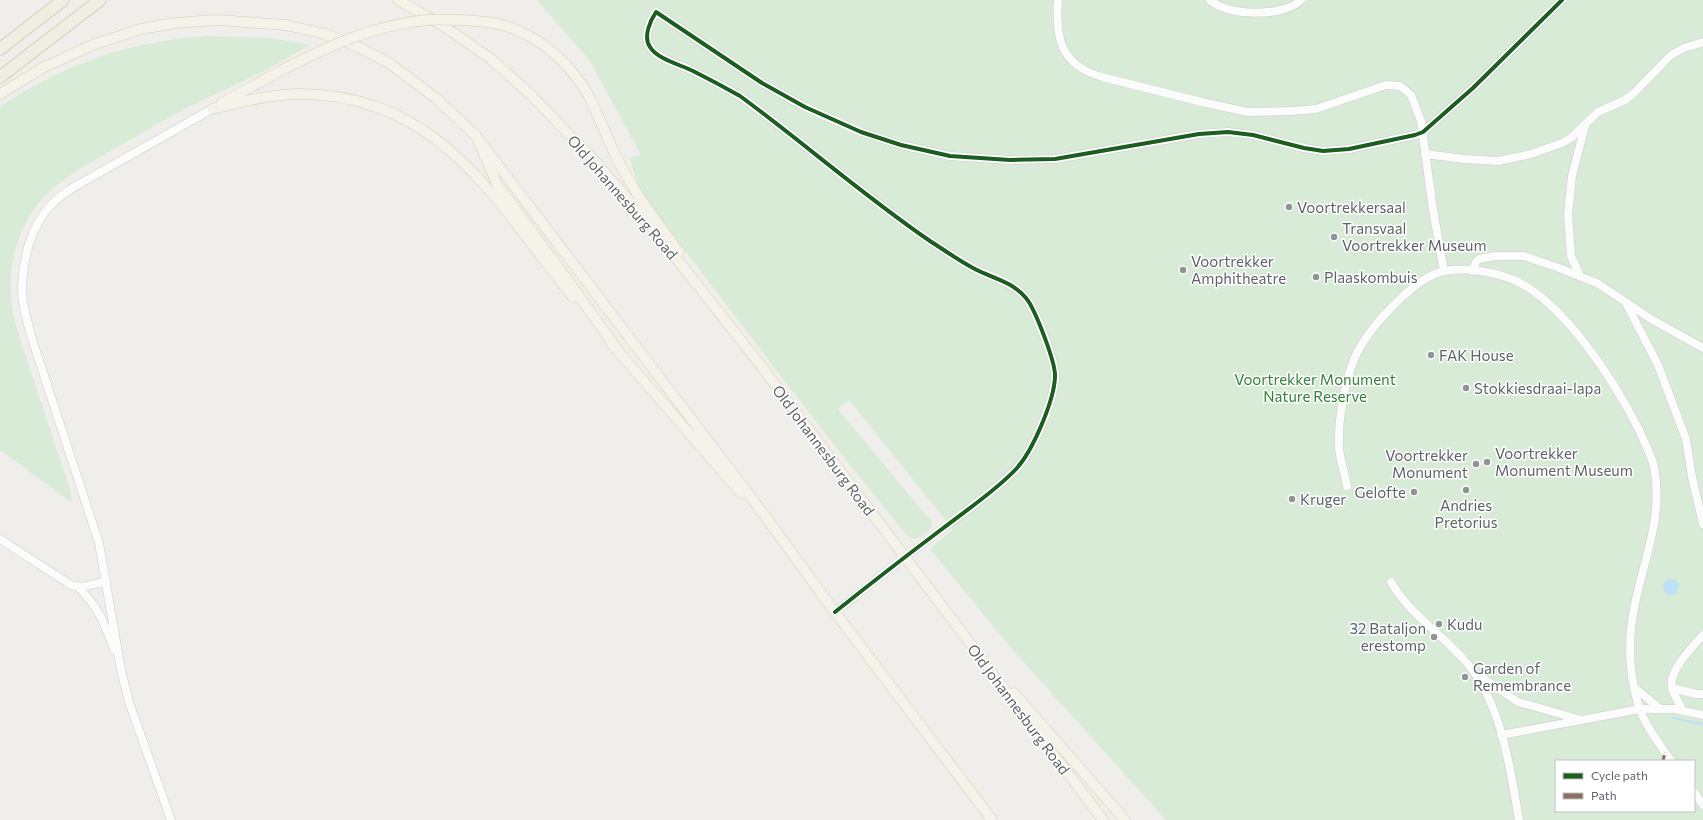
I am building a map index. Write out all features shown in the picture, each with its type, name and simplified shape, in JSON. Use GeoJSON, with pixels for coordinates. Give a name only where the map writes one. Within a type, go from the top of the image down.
{"type":"FeatureCollection","features":[{"type":"Feature","properties":{"kind":"highway"},"geometry":{"type":"LineString","coordinates":[[0,49],[63,0]]}},
{"type":"Feature","properties":{"kind":"highway"},"geometry":{"type":"LineString","coordinates":[[0,77],[100,0]]}},
{"type":"Feature","properties":{"kind":"main road","name":"Old Johannesburg Road"},"geometry":{"type":"LineString","coordinates":[[398,0],[445,27],[491,59],[530,94],[591,157],[642,215],[762,367],[1103,820]]}},
{"type":"Feature","properties":{"kind":"main road"},"geometry":{"type":"LineString","coordinates":[[0,94],[44,67],[95,44],[141,29],[175,23],[217,20],[250,21],[286,25],[325,34],[358,47],[389,64],[431,94],[476,136],[759,508],[835,612],[992,820]]}},
{"type":"Feature","properties":{"kind":"main road"},"geometry":{"type":"LineString","coordinates":[[212,109],[328,46],[378,29],[428,20],[482,21],[513,28],[539,41],[560,58],[576,76],[590,98],[617,158],[632,186],[740,333],[762,367]]}},
{"type":"Feature","properties":{"kind":"main road"},"geometry":{"type":"LineString","coordinates":[[212,109],[268,96],[300,94],[348,97],[364,101],[401,116],[426,131],[446,147],[468,168],[502,206],[597,327],[730,481],[751,504],[759,508]]}},
{"type":"Feature","properties":{"kind":"main road"},"geometry":{"type":"LineString","coordinates":[[476,136],[498,186],[616,348]]}},
{"type":"Feature","properties":{"kind":"main road"},"geometry":{"type":"LineString","coordinates":[[960,630],[1125,820]]}},
{"type":"Feature","properties":{"kind":"street"},"geometry":{"type":"LineString","coordinates":[[1058,0],[1057,27],[1060,42],[1074,62],[1091,74],[1248,112],[1291,112],[1316,109],[1377,88],[1393,85],[1405,90],[1411,95],[1421,121],[1444,271]]}},
{"type":"Feature","properties":{"kind":"street"},"geometry":{"type":"LineString","coordinates":[[1210,0],[1229,9],[1259,12],[1286,9],[1301,0]]}},
{"type":"Feature","properties":{"kind":"street"},"geometry":{"type":"LineString","coordinates":[[835,612],[991,491],[1017,468],[1027,454],[1052,397],[1056,375],[1052,358],[1033,308],[1018,289],[995,277],[974,269],[928,239],[872,199],[740,96],[718,83],[655,52],[648,43],[647,33],[652,18],[656,12],[762,83],[805,107],[861,132],[908,147],[950,156],[1010,160],[1055,159],[1199,134],[1228,132],[1253,135],[1304,148],[1324,151],[1373,144],[1423,132],[1473,88],[1562,0]]}},
{"type":"Feature","properties":{"kind":"street"},"geometry":{"type":"LineString","coordinates":[[1425,154],[1464,159],[1498,160],[1540,152],[1571,138],[1598,112],[1625,100],[1634,93],[1671,55],[1684,48],[1703,42]]}},
{"type":"Feature","properties":{"kind":"street"},"geometry":{"type":"LineString","coordinates":[[171,820],[138,731],[129,702],[121,670],[99,543],[26,320],[22,290],[24,266],[29,240],[39,221],[54,202],[74,187],[212,109]]}},
{"type":"Feature","properties":{"kind":"street"},"geometry":{"type":"LineString","coordinates":[[1580,276],[1571,256],[1568,214],[1572,176],[1585,125]]}},
{"type":"Feature","properties":{"kind":"street"},"geometry":{"type":"LineString","coordinates":[[1473,271],[1476,262],[1479,259],[1495,256],[1524,256],[1597,283],[1651,319],[1703,348]]}},
{"type":"Feature","properties":{"kind":"street"},"geometry":{"type":"LineString","coordinates":[[1347,486],[1339,448],[1341,416],[1348,378],[1357,352],[1376,325],[1396,303],[1417,284],[1444,271],[1473,271],[1496,274],[1514,280],[1537,294],[1558,313],[1615,386],[1638,428],[1651,457],[1656,483],[1656,512],[1650,546],[1638,588],[1630,630],[1630,654],[1634,688],[1640,709],[1649,728],[1670,760]]}},
{"type":"Feature","properties":{"kind":"street"},"geometry":{"type":"LineString","coordinates":[[1627,304],[1658,365],[1686,439],[1692,477],[1703,524]]}},
{"type":"Feature","properties":{"kind":"street"},"geometry":{"type":"LineString","coordinates":[[0,539],[66,582],[78,588],[96,606],[102,618],[121,670]]}},
{"type":"Feature","properties":{"kind":"street"},"geometry":{"type":"LineString","coordinates":[[78,588],[106,581]]}},
{"type":"Feature","properties":{"kind":"street"},"geometry":{"type":"LineString","coordinates":[[1391,582],[1410,609],[1457,653],[1472,670],[1489,698],[1511,772],[1519,820]]}},
{"type":"Feature","properties":{"kind":"street"},"geometry":{"type":"LineString","coordinates":[[1682,710],[1680,702],[1672,688],[1673,675],[1686,654],[1703,635]]}},
{"type":"Feature","properties":{"kind":"street"},"geometry":{"type":"LineString","coordinates":[[1472,670],[1494,687],[1518,702],[1573,718],[1586,719]]}},
{"type":"Feature","properties":{"kind":"street"},"geometry":{"type":"LineString","coordinates":[[1634,688],[1660,708]]}},
{"type":"Feature","properties":{"kind":"street"},"geometry":{"type":"LineString","coordinates":[[1672,688],[1696,694],[1703,694]]}},
{"type":"Feature","properties":{"kind":"street"},"geometry":{"type":"LineString","coordinates":[[1501,735],[1640,709],[1660,708],[1682,710],[1703,715]]}},
{"type":"Feature","properties":{"kind":"street"},"geometry":{"type":"LineString","coordinates":[[1695,793],[1703,805]]}},
{"type":"Feature","properties":{"kind":"green space","name":"Voortrekker Monument Nature Reserve"},"geometry":{"type":"Polygon","coordinates":[[[537,0],[1703,0],[1703,820],[1166,820],[1012,649],[930,549],[953,529],[849,400],[838,409],[933,524],[923,535],[914,539],[907,535],[810,414],[653,209],[637,184],[630,158],[641,155],[590,61],[537,0]]]}},
{"type":"Feature","properties":{"kind":"green space"},"geometry":{"type":"Polygon","coordinates":[[[207,36],[269,38],[310,45],[261,72],[165,120],[67,177],[42,199],[31,214],[16,246],[12,263],[11,280],[13,315],[71,492],[71,502],[0,450],[0,107],[48,78],[99,57],[151,43],[207,36]]]}},
{"type":"Feature","properties":{"kind":"water"},"geometry":{"type":"Polygon","coordinates":[[[1668,579],[1674,579],[1679,584],[1677,593],[1674,595],[1668,595],[1663,590],[1663,584],[1668,579]]]}},
{"type":"Feature","properties":{"kind":"water"},"geometry":{"type":"Polygon","coordinates":[[[1362,627],[1367,632],[1362,637],[1357,632],[1362,627]]]}},
{"type":"Feature","properties":{"kind":"waterway"},"geometry":{"type":"LineString","coordinates":[[1673,718],[1703,724]]}},
{"type":"Feature","properties":{"kind":"marked path"},"geometry":{"type":"LineString","coordinates":[[1663,760],[1665,752]]}},
{"type":"Feature","properties":{"kind":"cycle path"},"geometry":{"type":"LineString","coordinates":[[835,612],[991,492],[1017,468],[1030,450],[1047,412],[1054,387],[1055,377],[1052,360],[1044,336],[1030,304],[1020,292],[1008,284],[967,265],[930,241],[881,206],[740,96],[693,71],[658,55],[653,51],[648,43],[647,34],[656,12],[762,83],[805,107],[861,132],[901,145],[950,156],[1010,160],[1055,159],[1199,134],[1228,132],[1253,135],[1304,148],[1323,151],[1349,149],[1415,135],[1423,132],[1473,88],[1562,0]]}},
{"type":"Feature","properties":{"kind":"place","name":"Voortrekkersaal"},"geometry":{"type":"Point","coordinates":[1289,207]}},
{"type":"Feature","properties":{"kind":"place","name":"Transvaal Voortrekker Museum"},"geometry":{"type":"Point","coordinates":[1334,237]}},
{"type":"Feature","properties":{"kind":"place","name":"Voortrekker Amphitheatre"},"geometry":{"type":"Point","coordinates":[1183,270]}},
{"type":"Feature","properties":{"kind":"place","name":"Plaaskombuis"},"geometry":{"type":"Point","coordinates":[1316,277]}},
{"type":"Feature","properties":{"kind":"place","name":"FAK House"},"geometry":{"type":"Point","coordinates":[1431,355]}},
{"type":"Feature","properties":{"kind":"place","name":"Stokkiesdraai-lapa"},"geometry":{"type":"Point","coordinates":[1466,388]}},
{"type":"Feature","properties":{"kind":"place","name":"Voortrekker Monument Museum"},"geometry":{"type":"Point","coordinates":[1487,462]}},
{"type":"Feature","properties":{"kind":"place","name":"Voortrekker Monument"},"geometry":{"type":"Point","coordinates":[1476,464]}},
{"type":"Feature","properties":{"kind":"place","name":"Andries Pretorius"},"geometry":{"type":"Point","coordinates":[1466,490]}},
{"type":"Feature","properties":{"kind":"place","name":"Gelofte"},"geometry":{"type":"Point","coordinates":[1414,492]}},
{"type":"Feature","properties":{"kind":"place","name":"Kruger"},"geometry":{"type":"Point","coordinates":[1292,499]}},
{"type":"Feature","properties":{"kind":"place","name":"Kudu"},"geometry":{"type":"Point","coordinates":[1439,624]}},
{"type":"Feature","properties":{"kind":"place","name":"32 Bataljon erestomp"},"geometry":{"type":"Point","coordinates":[1434,637]}},
{"type":"Feature","properties":{"kind":"place","name":"Garden of Remembrance"},"geometry":{"type":"Point","coordinates":[1465,677]}}]}
